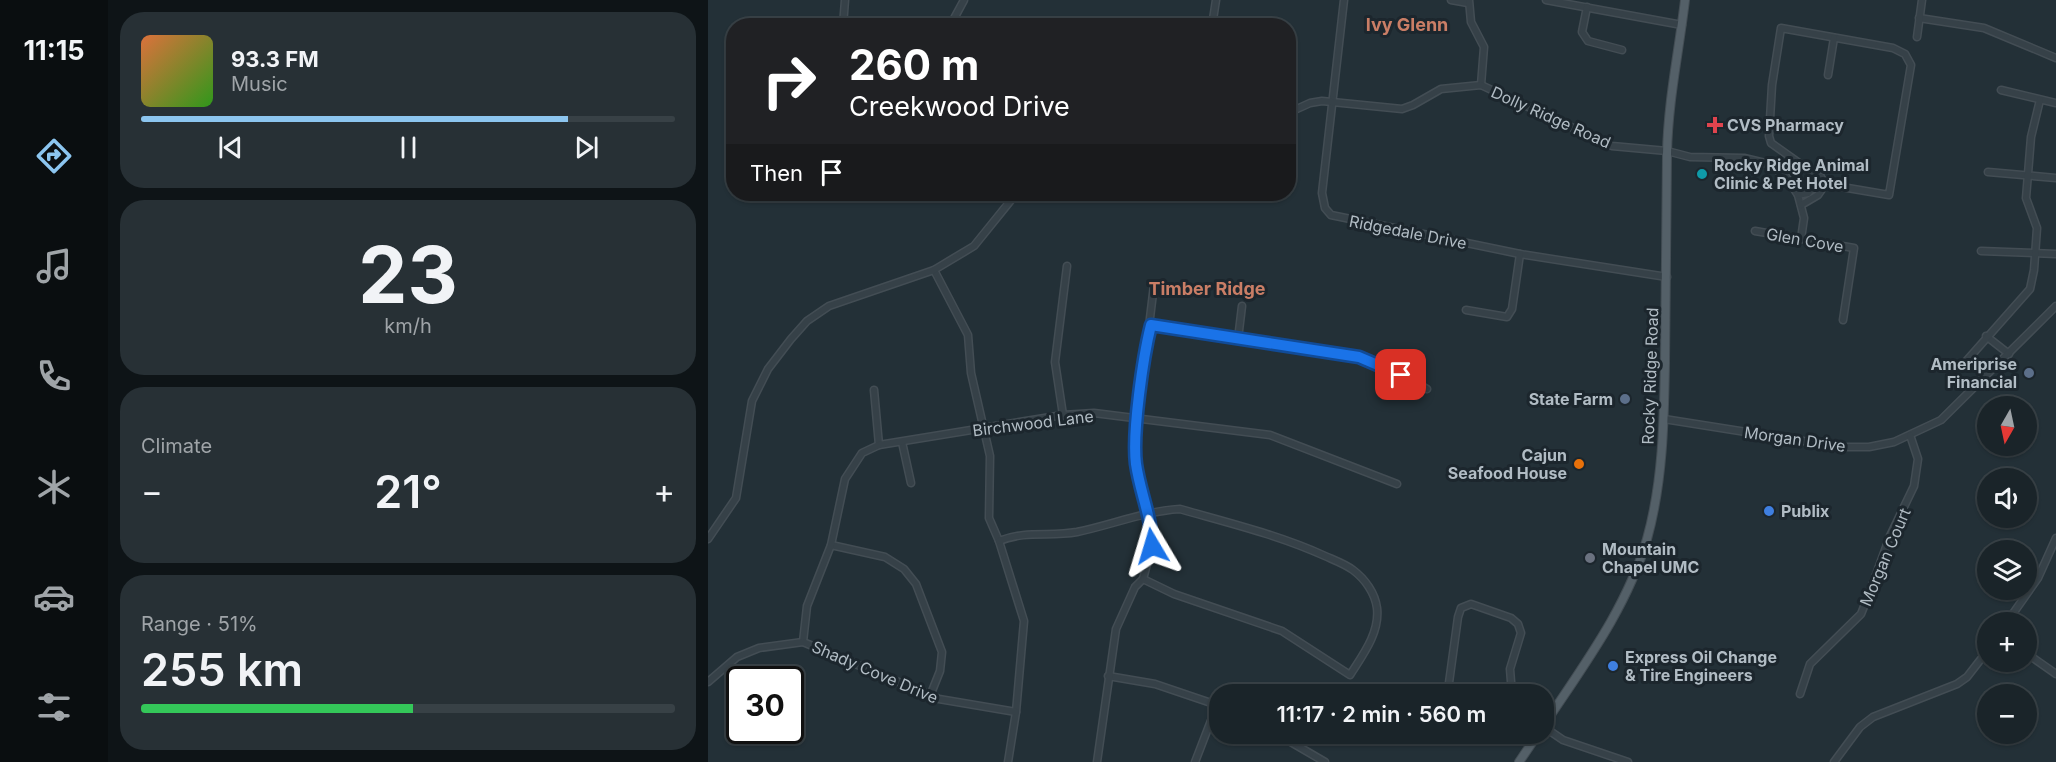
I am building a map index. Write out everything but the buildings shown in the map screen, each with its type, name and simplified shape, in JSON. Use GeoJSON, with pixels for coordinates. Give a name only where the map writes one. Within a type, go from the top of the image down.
{"type":"FeatureCollection","features":[{"type":"Feature","properties":{"kind":"main road","name":"Rocky Ridge Road"},"geometry":{"type":"LineString","coordinates":[[1554,711],[1606,632],[1630,587],[1647,538],[1659,475],[1664,419],[1667,151],[1671,94],[1685,0]]}},
{"type":"Feature","properties":{"kind":"main road"},"geometry":{"type":"LineString","coordinates":[[1519,762],[1531,744]]}},
{"type":"Feature","properties":{"kind":"street"},"geometry":{"type":"LineString","coordinates":[[844,18],[845,0]]}},
{"type":"Feature","properties":{"kind":"street"},"geometry":{"type":"LineString","coordinates":[[954,18],[964,0]]}},
{"type":"Feature","properties":{"kind":"street"},"geometry":{"type":"LineString","coordinates":[[1213,18],[1216,0]]}},
{"type":"Feature","properties":{"kind":"street","name":"Ridgedale Drive"},"geometry":{"type":"LineString","coordinates":[[1344,0],[1322,193],[1325,208],[1331,215],[1520,254],[1666,277]]}},
{"type":"Feature","properties":{"kind":"street"},"geometry":{"type":"LineString","coordinates":[[1451,0],[1469,1],[1471,22],[1484,47],[1481,85]]}},
{"type":"Feature","properties":{"kind":"street"},"geometry":{"type":"LineString","coordinates":[[1546,0],[1682,25]]}},
{"type":"Feature","properties":{"kind":"street"},"geometry":{"type":"LineString","coordinates":[[1917,37],[1922,0]]}},
{"type":"Feature","properties":{"kind":"street"},"geometry":{"type":"LineString","coordinates":[[1587,7],[1582,32],[1588,41],[1622,50]]}},
{"type":"Feature","properties":{"kind":"street"},"geometry":{"type":"LineString","coordinates":[[1919,18],[1984,28],[2056,58]]}},
{"type":"Feature","properties":{"kind":"street"},"geometry":{"type":"LineString","coordinates":[[1781,28],[1893,48],[1905,54],[1911,65],[1889,195],[1838,188],[1821,177],[1771,143],[1769,136],[1772,85],[1781,28]]}},
{"type":"Feature","properties":{"kind":"street"},"geometry":{"type":"LineString","coordinates":[[1828,75],[1834,38]]}},
{"type":"Feature","properties":{"kind":"street","name":"Dolly Ridge Road"},"geometry":{"type":"LineString","coordinates":[[1296,109],[1310,103],[1333,103],[1402,109],[1440,89],[1481,85],[1612,146],[1667,151],[1690,157],[1742,158],[1766,163],[1785,175],[1798,195],[1804,218],[1801,239]]}},
{"type":"Feature","properties":{"kind":"street"},"geometry":{"type":"LineString","coordinates":[[2001,90],[2056,104]]}},
{"type":"Feature","properties":{"kind":"street"},"geometry":{"type":"LineString","coordinates":[[1961,367],[1986,336],[2030,289],[2036,253],[2037,228],[2026,198],[2031,137],[2040,100]]}},
{"type":"Feature","properties":{"kind":"street"},"geometry":{"type":"LineString","coordinates":[[1988,172],[2056,178]]}},
{"type":"Feature","properties":{"kind":"street"},"geometry":{"type":"LineString","coordinates":[[1798,195],[1808,193],[1821,177]]}},
{"type":"Feature","properties":{"kind":"street"},"geometry":{"type":"LineString","coordinates":[[1801,205],[1818,195],[1827,182]]}},
{"type":"Feature","properties":{"kind":"street"},"geometry":{"type":"LineString","coordinates":[[708,539],[736,498],[753,401],[768,369],[790,339],[807,321],[830,306],[934,270],[974,246],[1010,201]]}},
{"type":"Feature","properties":{"kind":"street","name":"Glen Cove"},"geometry":{"type":"LineString","coordinates":[[1755,231],[1854,248],[1843,320]]}},
{"type":"Feature","properties":{"kind":"street"},"geometry":{"type":"LineString","coordinates":[[1981,251],[2056,254]]}},
{"type":"Feature","properties":{"kind":"street"},"geometry":{"type":"LineString","coordinates":[[1466,310],[1506,317],[1512,309],[1520,254]]}},
{"type":"Feature","properties":{"kind":"street"},"geometry":{"type":"LineString","coordinates":[[1063,415],[1055,362],[1067,266]]}},
{"type":"Feature","properties":{"kind":"street"},"geometry":{"type":"LineString","coordinates":[[934,270],[968,334],[971,373],[986,429],[990,456],[989,518],[999,541],[1024,621],[1016,712],[1008,762]]}},
{"type":"Feature","properties":{"kind":"street"},"geometry":{"type":"LineString","coordinates":[[1097,762],[1116,629],[1135,587],[1143,579],[1152,546],[1148,514],[1136,461],[1138,419],[1154,285]]}},
{"type":"Feature","properties":{"kind":"street"},"geometry":{"type":"LineString","coordinates":[[1238,339],[1242,306]]}},
{"type":"Feature","properties":{"kind":"street","name":"Morgan Drive"},"geometry":{"type":"LineString","coordinates":[[1664,419],[1841,447],[1884,444],[1941,420],[2056,306]]}},
{"type":"Feature","properties":{"kind":"street"},"geometry":{"type":"LineString","coordinates":[[1151,325],[1359,357],[1393,370],[1427,389]]}},
{"type":"Feature","properties":{"kind":"street"},"geometry":{"type":"LineString","coordinates":[[1986,336],[2009,354]]}},
{"type":"Feature","properties":{"kind":"street"},"geometry":{"type":"LineString","coordinates":[[874,390],[879,445]]}},
{"type":"Feature","properties":{"kind":"street","name":"Birchwood Lane"},"geometry":{"type":"LineString","coordinates":[[803,642],[807,606],[831,545],[848,470],[862,453],[879,445],[1063,415],[1094,413],[1270,435],[1396,484]]}},
{"type":"Feature","properties":{"kind":"street","name":"Morgan Court"},"geometry":{"type":"LineString","coordinates":[[1800,694],[1810,664],[1861,614],[1890,536],[1908,502],[1917,477],[1918,459],[1910,435]]}},
{"type":"Feature","properties":{"kind":"street"},"geometry":{"type":"LineString","coordinates":[[903,442],[911,483]]}},
{"type":"Feature","properties":{"kind":"street"},"geometry":{"type":"LineString","coordinates":[[999,541],[1028,533],[1074,533],[1148,514],[1180,509],[1296,543],[1352,568],[1364,579],[1374,597],[1377,610],[1376,626],[1369,644],[1350,675],[1282,631],[1174,594],[1143,579]]}},
{"type":"Feature","properties":{"kind":"street"},"geometry":{"type":"LineString","coordinates":[[2014,612],[2038,578],[2056,538]]}},
{"type":"Feature","properties":{"kind":"street"},"geometry":{"type":"LineString","coordinates":[[831,545],[885,557],[904,569],[916,584],[942,652],[940,671],[930,696]]}},
{"type":"Feature","properties":{"kind":"street"},"geometry":{"type":"LineString","coordinates":[[1449,684],[1458,616],[1461,608],[1471,604],[1511,618],[1518,624],[1521,633],[1510,669],[1511,684]]}},
{"type":"Feature","properties":{"kind":"street","name":"Shady Cove Drive"},"geometry":{"type":"LineString","coordinates":[[708,682],[737,657],[759,648],[803,642],[835,653],[950,703],[1016,712]]}},
{"type":"Feature","properties":{"kind":"street"},"geometry":{"type":"LineString","coordinates":[[2037,661],[2056,674]]}},
{"type":"Feature","properties":{"kind":"street"},"geometry":{"type":"LineString","coordinates":[[1834,762],[1860,727],[1873,717],[1957,684],[1967,677],[1977,664]]}},
{"type":"Feature","properties":{"kind":"street"},"geometry":{"type":"LineString","coordinates":[[1108,676],[1155,684],[1209,703]]}},
{"type":"Feature","properties":{"kind":"street"},"geometry":{"type":"LineString","coordinates":[[1195,762],[1209,728]]}},
{"type":"Feature","properties":{"kind":"street"},"geometry":{"type":"LineString","coordinates":[[1554,733],[1563,740],[1628,762]]}},
{"type":"Feature","properties":{"kind":"street"},"geometry":{"type":"LineString","coordinates":[[1294,744],[1325,762]]}},
{"type":"Feature","properties":{"kind":"place","name":"CVS Pharmacy"},"geometry":{"type":"Point","coordinates":[1715,125]}},
{"type":"Feature","properties":{"kind":"place","name":"Rocky Ridge Animal Clinic & Pet Hotel"},"geometry":{"type":"Point","coordinates":[1702,174]}},
{"type":"Feature","properties":{"kind":"place","name":"Ameriprise Financial"},"geometry":{"type":"Point","coordinates":[2029,373]}},
{"type":"Feature","properties":{"kind":"place","name":"State Farm"},"geometry":{"type":"Point","coordinates":[1625,399]}},
{"type":"Feature","properties":{"kind":"place","name":"Cajun Seafood House"},"geometry":{"type":"Point","coordinates":[1579,464]}},
{"type":"Feature","properties":{"kind":"place","name":"Publix"},"geometry":{"type":"Point","coordinates":[1769,511]}},
{"type":"Feature","properties":{"kind":"place","name":"Mountain Chapel UMC"},"geometry":{"type":"Point","coordinates":[1590,558]}},
{"type":"Feature","properties":{"kind":"place","name":"Express Oil Change & Tire Engineers"},"geometry":{"type":"Point","coordinates":[1613,666]}},
{"type":"Feature","properties":{"kind":"district","name":"Ivy Glenn"},"geometry":{"type":"Point","coordinates":[1407,25]}},
{"type":"Feature","properties":{"kind":"district","name":"Timber Ridge"},"geometry":{"type":"Point","coordinates":[1207,289]}},
{"type":"Feature","properties":{"kind":"route"},"geometry":{"type":"LineString","coordinates":[[1152,546],[1152,534],[1136,461],[1135,441],[1151,325],[1359,357],[1401,375]]}}]}
